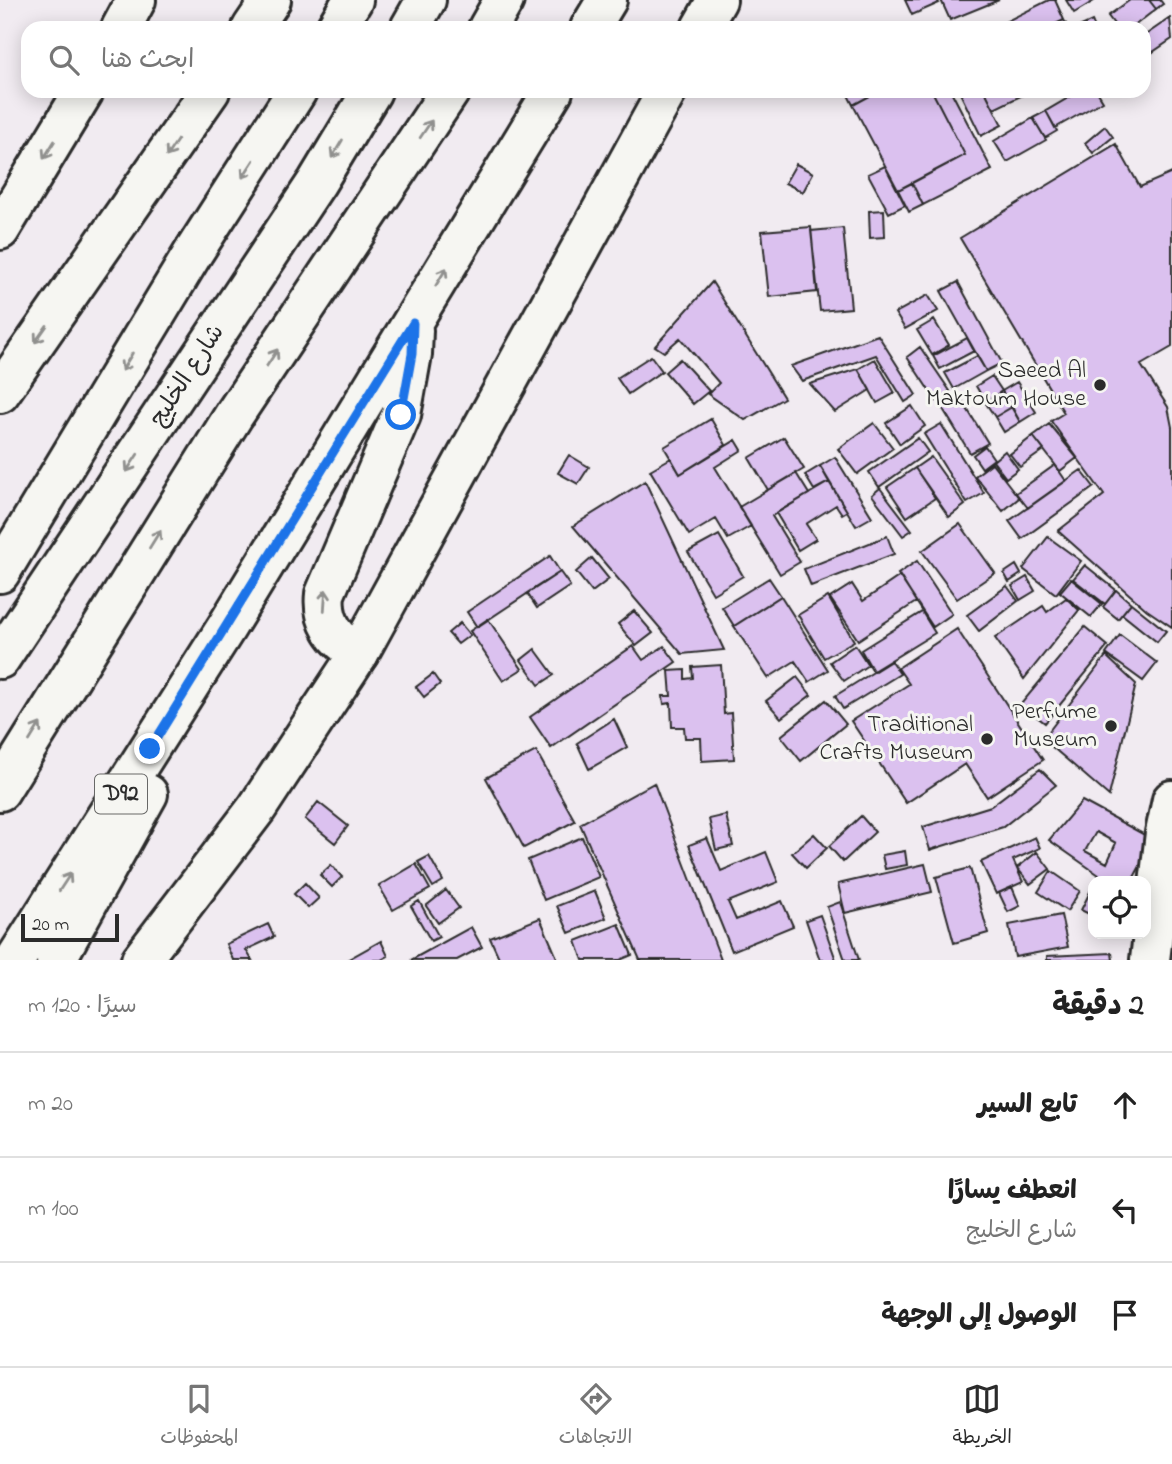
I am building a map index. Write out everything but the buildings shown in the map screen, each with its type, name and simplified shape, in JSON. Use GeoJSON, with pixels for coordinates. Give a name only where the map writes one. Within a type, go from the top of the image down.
{"type":"FeatureCollection","features":[{"type":"Feature","properties":{"kind":"main road"},"geometry":{"type":"LineString","coordinates":[[125,21],[136,0]]}},
{"type":"Feature","properties":{"kind":"main road"},"geometry":{"type":"LineString","coordinates":[[257,21],[271,0]]}},
{"type":"Feature","properties":{"kind":"main road"},"geometry":{"type":"LineString","coordinates":[[340,21],[353,0]]}},
{"type":"Feature","properties":{"kind":"main road"},"geometry":{"type":"LineString","coordinates":[[414,21],[426,0]]}},
{"type":"Feature","properties":{"kind":"main road"},"geometry":{"type":"LineString","coordinates":[[492,21],[504,0]]}},
{"type":"Feature","properties":{"kind":"main road"},"geometry":{"type":"LineString","coordinates":[[594,21],[607,0]]}},
{"type":"Feature","properties":{"kind":"main road"},"geometry":{"type":"LineString","coordinates":[[705,21],[717,0]]}},
{"type":"Feature","properties":{"kind":"main road"},"geometry":{"type":"LineString","coordinates":[[0,230],[80,98]]}},
{"type":"Feature","properties":{"kind":"main road"},"geometry":{"type":"LineString","coordinates":[[0,393],[205,98]]}},
{"type":"Feature","properties":{"kind":"main road"},"geometry":{"type":"LineString","coordinates":[[0,573],[195,250],[293,98]]}},
{"type":"Feature","properties":{"kind":"main road","name":"شارع الخليج"},"geometry":{"type":"LineString","coordinates":[[0,659],[309,193],[368,98]]}},
{"type":"Feature","properties":{"kind":"main road"},"geometry":{"type":"LineString","coordinates":[[0,791],[234,415],[445,98]]}},
{"type":"Feature","properties":{"kind":"main road","name":"D92"},"geometry":{"type":"LineString","coordinates":[[15,960],[226,628],[549,98]]}},
{"type":"Feature","properties":{"kind":"main road"},"geometry":{"type":"LineString","coordinates":[[141,960],[257,808],[359,653],[663,98]]}},
{"type":"Feature","properties":{"kind":"main road"},"geometry":{"type":"LineString","coordinates":[[359,653],[340,641],[332,631],[325,613],[325,594],[401,415],[412,354],[413,323]]}},
{"type":"Feature","properties":{"kind":"main road","name":"D92"},"geometry":{"type":"LineString","coordinates":[[56,960],[137,817],[184,723],[226,628]]}},
{"type":"Feature","properties":{"kind":"main road"},"geometry":{"type":"LineString","coordinates":[[1150,960],[1159,873],[1172,800]]}},
{"type":"Feature","properties":{"kind":"place","name":"Saeed Al Maktoum House"},"geometry":{"type":"Point","coordinates":[1100,385]}},
{"type":"Feature","properties":{"kind":"place","name":"Perfume Museum"},"geometry":{"type":"Point","coordinates":[1111,726]}},
{"type":"Feature","properties":{"kind":"place","name":"Traditional Crafts Museum"},"geometry":{"type":"Point","coordinates":[987,739]}},
{"type":"Feature","properties":{"kind":"route"},"geometry":{"type":"LineString","coordinates":[[150,749],[413,323],[408,385],[401,415]]}}]}
